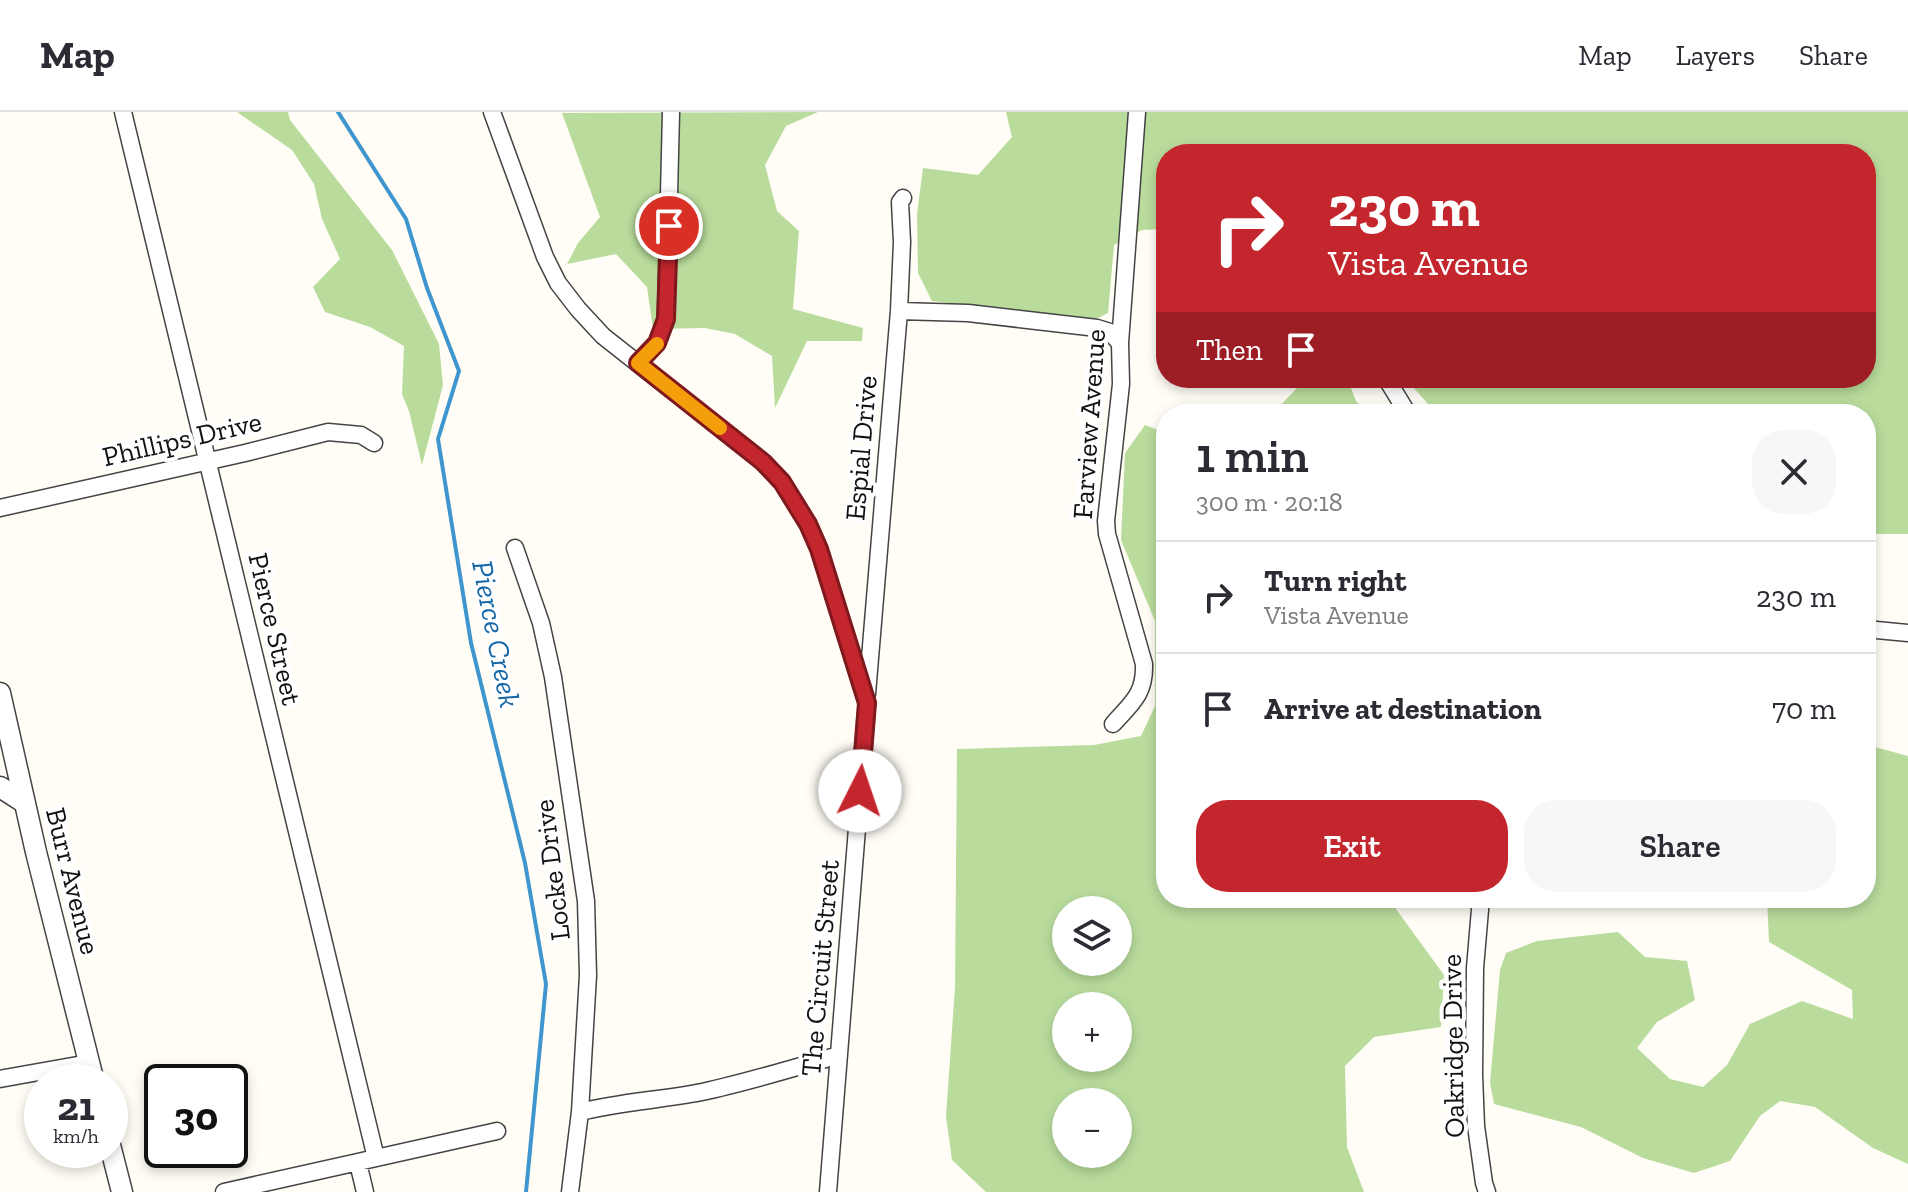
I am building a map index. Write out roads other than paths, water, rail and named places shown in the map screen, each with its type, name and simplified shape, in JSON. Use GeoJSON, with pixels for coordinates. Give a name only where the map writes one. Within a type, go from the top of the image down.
{"type":"FeatureCollection","features":[{"type":"Feature","properties":{"kind":"street","name":"Pierce Street"},"geometry":{"type":"LineString","coordinates":[[123,112],[376,1158]]}},
{"type":"Feature","properties":{"kind":"street","name":"The Circuit Street"},"geometry":{"type":"LineString","coordinates":[[492,112],[529,219],[558,283],[578,309],[603,336],[763,462],[782,482],[808,524],[819,549],[867,703],[828,1192]]}},
{"type":"Feature","properties":{"kind":"street"},"geometry":{"type":"LineString","coordinates":[[638,363],[657,343],[666,319],[671,112]]}},
{"type":"Feature","properties":{"kind":"street","name":"Farview Avenue"},"geometry":{"type":"LineString","coordinates":[[1113,724],[1137,698],[1145,681],[1144,664],[1107,534],[1107,502],[1121,384],[1120,343],[1137,112]]}},
{"type":"Feature","properties":{"kind":"street","name":"Espial Drive"},"geometry":{"type":"LineString","coordinates":[[867,703],[899,311],[900,202],[903,198]]}},
{"type":"Feature","properties":{"kind":"street"},"geometry":{"type":"LineString","coordinates":[[899,311],[968,313],[1097,328],[1110,332],[1120,343]]}},
{"type":"Feature","properties":{"kind":"street","name":"Phillips Drive"},"geometry":{"type":"LineString","coordinates":[[0,508],[328,432],[361,435],[374,443]]}},
{"type":"Feature","properties":{"kind":"street","name":"Locke Drive"},"geometry":{"type":"LineString","coordinates":[[515,548],[541,623],[553,677],[586,901],[588,975],[580,1112],[570,1192]]}},
{"type":"Feature","properties":{"kind":"street"},"geometry":{"type":"LineString","coordinates":[[1876,630],[1908,633]]}},
{"type":"Feature","properties":{"kind":"street","name":"Burr Avenue"},"geometry":{"type":"LineString","coordinates":[[0,693],[90,1064]]}},
{"type":"Feature","properties":{"kind":"street"},"geometry":{"type":"LineString","coordinates":[[0,787],[25,803]]}},
{"type":"Feature","properties":{"kind":"street","name":"Oakridge Drive"},"geometry":{"type":"LineString","coordinates":[[1480,908],[1475,968],[1474,1075],[1476,1126],[1487,1192]]}},
{"type":"Feature","properties":{"kind":"street"},"geometry":{"type":"LineString","coordinates":[[580,1112],[755,1080],[839,1055]]}},
{"type":"Feature","properties":{"kind":"street"},"geometry":{"type":"LineString","coordinates":[[0,1079],[24,1077]]}},
{"type":"Feature","properties":{"kind":"street"},"geometry":{"type":"LineString","coordinates":[[224,1192],[497,1131]]}},
{"type":"Feature","properties":{"kind":"street"},"geometry":{"type":"LineString","coordinates":[[358,1163],[365,1192]]}},
{"type":"Feature","properties":{"kind":"street"},"geometry":{"type":"LineString","coordinates":[[116,1168],[122,1192]]}},
{"type":"Feature","properties":{"kind":"waterway","name":"Pierce Creek"},"geometry":{"type":"LineString","coordinates":[[338,112],[406,219],[427,288],[459,371],[438,439],[471,643],[525,863],[546,984],[526,1192]]}}]}
